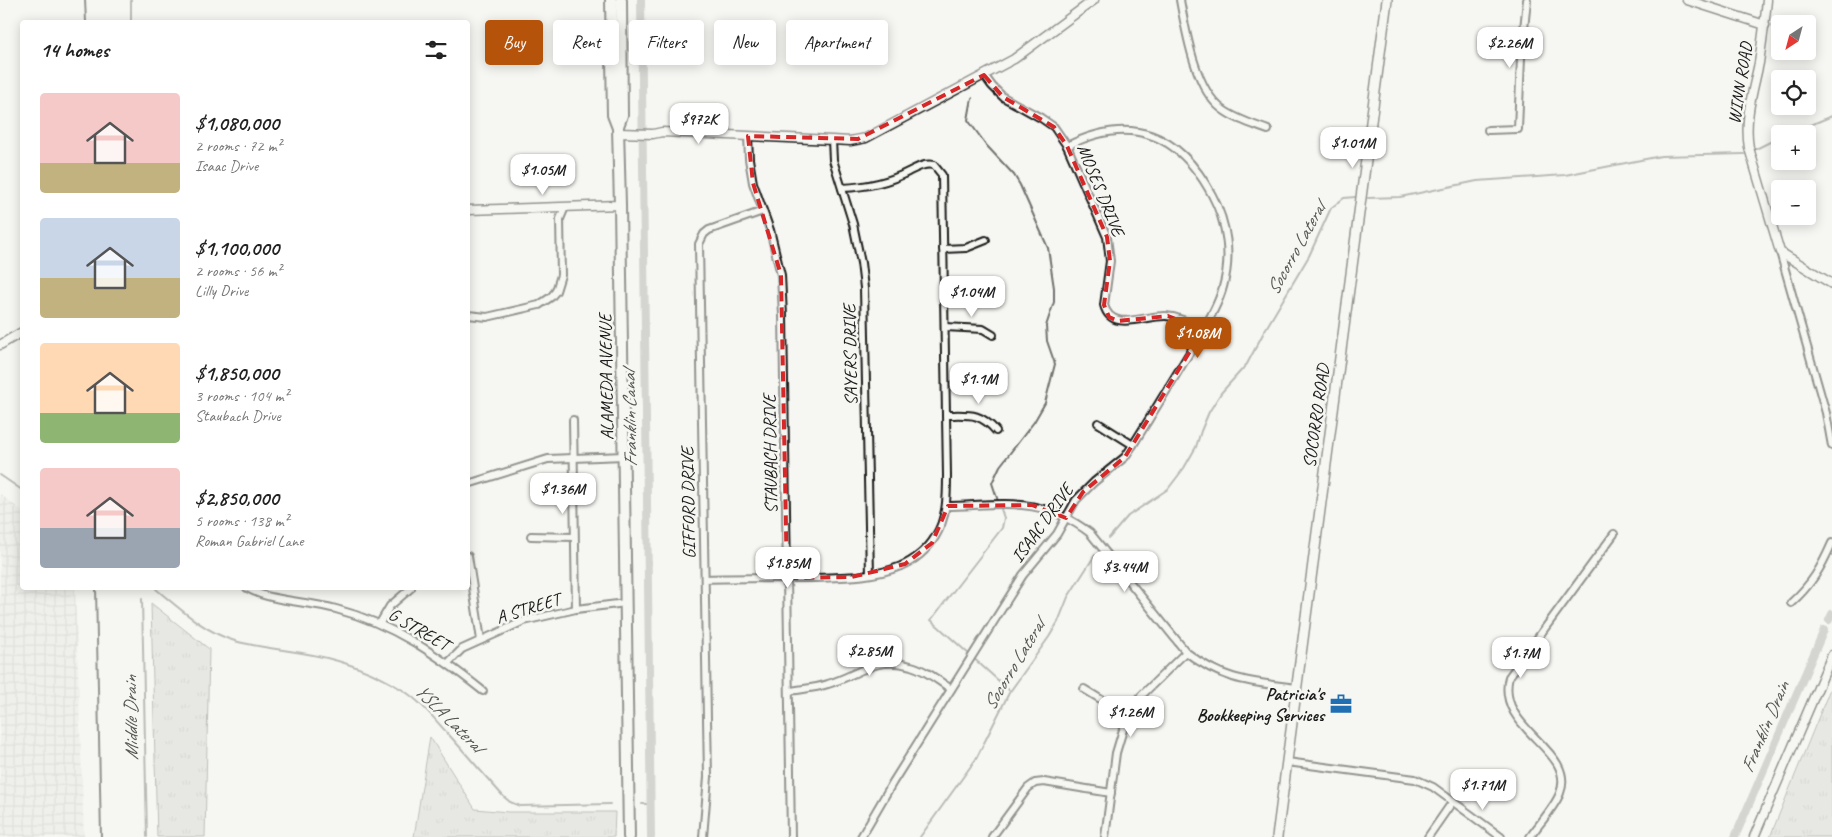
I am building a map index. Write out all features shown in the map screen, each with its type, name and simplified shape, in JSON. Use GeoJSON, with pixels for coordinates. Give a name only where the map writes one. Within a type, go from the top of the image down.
{"type":"FeatureCollection","features":[{"type":"Feature","properties":{"kind":"main road","name":"ALAMEDA AVENUE"},"geometry":{"type":"LineString","coordinates":[[611,0],[613,115],[621,131]]}},
{"type":"Feature","properties":{"kind":"main road","name":"ALAMEDA AVENUE"},"geometry":{"type":"LineString","coordinates":[[621,0],[622,115],[620,205],[629,837]]}},
{"type":"Feature","properties":{"kind":"main road","name":"SOCORRO ROAD"},"geometry":{"type":"LineString","coordinates":[[1277,837],[1387,0]]}},
{"type":"Feature","properties":{"kind":"street"},"geometry":{"type":"LineString","coordinates":[[621,131],[651,134],[662,132],[850,141],[874,134],[1024,53],[1094,0]]}},
{"type":"Feature","properties":{"kind":"street"},"geometry":{"type":"LineString","coordinates":[[1180,0],[1194,64],[1213,102],[1231,116],[1268,130]]}},
{"type":"Feature","properties":{"kind":"street"},"geometry":{"type":"LineString","coordinates":[[1488,130],[1518,129],[1521,58],[1527,0]]}},
{"type":"Feature","properties":{"kind":"street","name":"WINN ROAD"},"geometry":{"type":"LineString","coordinates":[[1687,0],[1765,25],[1749,105],[1747,141],[1780,252]]}},
{"type":"Feature","properties":{"kind":"street"},"geometry":{"type":"LineString","coordinates":[[1765,25],[1767,0]]}},
{"type":"Feature","properties":{"kind":"street","name":"MOSES DRIVE"},"geometry":{"type":"LineString","coordinates":[[984,75],[1003,96],[1048,122],[1060,134],[1067,146],[1107,237],[1110,261],[1104,298],[1106,312],[1110,317],[1118,321],[1168,316],[1185,321],[1202,330]]}},
{"type":"Feature","properties":{"kind":"street","name":"ISAAC DRIVE"},"geometry":{"type":"LineString","coordinates":[[861,837],[893,782],[1020,580],[1057,534],[1076,500],[1125,457],[1133,445],[1217,305],[1227,273],[1227,243],[1223,220],[1203,177],[1187,157],[1176,148],[1168,142],[1149,134],[1124,130],[1098,133],[1067,146]]}},
{"type":"Feature","properties":{"kind":"street","name":"STAUBACH DRIVE"},"geometry":{"type":"LineString","coordinates":[[748,136],[753,183],[770,230],[781,275],[790,690],[791,837]]}},
{"type":"Feature","properties":{"kind":"street","name":"SAYERS DRIVE"},"geometry":{"type":"LineString","coordinates":[[832,140],[833,160],[853,224],[864,288],[870,574]]}},
{"type":"Feature","properties":{"kind":"street"},"geometry":{"type":"LineString","coordinates":[[704,578],[787,578],[870,574],[905,564],[925,550],[943,523],[947,483],[943,249],[944,182],[940,170],[934,165],[924,165],[873,186],[842,188]]}},
{"type":"Feature","properties":{"kind":"street"},"geometry":{"type":"LineString","coordinates":[[470,210],[620,205]]}},
{"type":"Feature","properties":{"kind":"street"},"geometry":{"type":"LineString","coordinates":[[470,315],[487,317],[539,305],[550,297],[559,285],[561,275],[560,219],[565,207]]}},
{"type":"Feature","properties":{"kind":"street","name":"GIFFORD DRIVE"},"geometry":{"type":"LineString","coordinates":[[703,837],[708,777],[699,244],[704,234],[709,230],[762,211]]}},
{"type":"Feature","properties":{"kind":"street"},"geometry":{"type":"LineString","coordinates":[[943,249],[966,248],[986,240]]}},
{"type":"Feature","properties":{"kind":"street"},"geometry":{"type":"LineString","coordinates":[[1780,252],[1832,284]]}},
{"type":"Feature","properties":{"kind":"street"},"geometry":{"type":"LineString","coordinates":[[1780,252],[1828,418],[1832,446]]}},
{"type":"Feature","properties":{"kind":"street"},"geometry":{"type":"LineString","coordinates":[[945,327],[983,330],[993,335]]}},
{"type":"Feature","properties":{"kind":"street"},"geometry":{"type":"LineString","coordinates":[[0,345],[20,333]]}},
{"type":"Feature","properties":{"kind":"street"},"geometry":{"type":"LineString","coordinates":[[946,415],[974,415],[982,417],[996,430]]}},
{"type":"Feature","properties":{"kind":"street"},"geometry":{"type":"LineString","coordinates":[[573,420],[576,609]]}},
{"type":"Feature","properties":{"kind":"street"},"geometry":{"type":"LineString","coordinates":[[1098,423],[1133,445]]}},
{"type":"Feature","properties":{"kind":"street"},"geometry":{"type":"LineString","coordinates":[[470,483],[548,459],[624,456]]}},
{"type":"Feature","properties":{"kind":"street"},"geometry":{"type":"LineString","coordinates":[[946,506],[1032,505],[1066,518],[1090,533],[1100,544],[1186,652],[1210,668],[1235,679],[1296,688]]}},
{"type":"Feature","properties":{"kind":"street"},"geometry":{"type":"LineString","coordinates":[[1530,837],[1560,792],[1562,781],[1559,767],[1552,756],[1518,720],[1511,709],[1506,688],[1509,678],[1524,655],[1614,534]]}},
{"type":"Feature","properties":{"kind":"street"},"geometry":{"type":"LineString","coordinates":[[531,536],[574,537]]}},
{"type":"Feature","properties":{"kind":"street"},"geometry":{"type":"LineString","coordinates":[[1791,603],[1809,586],[1832,543]]}},
{"type":"Feature","properties":{"kind":"street"},"geometry":{"type":"LineString","coordinates":[[470,578],[481,640]]}},
{"type":"Feature","properties":{"kind":"street","name":"G STREET"},"geometry":{"type":"LineString","coordinates":[[252,590],[263,595],[344,610],[380,624],[416,642],[448,663],[483,691]]}},
{"type":"Feature","properties":{"kind":"street"},"geometry":{"type":"LineString","coordinates":[[380,624],[390,606],[409,590]]}},
{"type":"Feature","properties":{"kind":"street","name":"A STREET"},"geometry":{"type":"LineString","coordinates":[[448,663],[458,652],[524,621],[576,609],[626,603]]}},
{"type":"Feature","properties":{"kind":"street"},"geometry":{"type":"LineString","coordinates":[[1105,837],[1116,753],[1128,716],[1141,696],[1186,652]]}},
{"type":"Feature","properties":{"kind":"street"},"geometry":{"type":"LineString","coordinates":[[1754,837],[1832,655]]}},
{"type":"Feature","properties":{"kind":"street"},"geometry":{"type":"LineString","coordinates":[[790,690],[829,684],[862,668],[874,664],[887,663],[912,666],[926,672],[951,689]]}},
{"type":"Feature","properties":{"kind":"street"},"geometry":{"type":"LineString","coordinates":[[1084,689],[1128,716]]}},
{"type":"Feature","properties":{"kind":"street"},"geometry":{"type":"LineString","coordinates":[[1287,762],[1414,780],[1433,788],[1501,837]]}},
{"type":"Feature","properties":{"kind":"street"},"geometry":{"type":"LineString","coordinates":[[992,837],[1024,793],[1035,783],[1044,782],[1111,793]]}},
{"type":"Feature","properties":{"kind":"street"},"geometry":{"type":"LineString","coordinates":[[1428,837],[1452,801]]}},
{"type":"Feature","properties":{"kind":"highlighted area"},"geometry":{"type":"Polygon","coordinates":[[[984,75],[1003,97],[1054,127],[1067,146],[1107,237],[1110,261],[1104,305],[1109,317],[1118,321],[1168,316],[1203,330],[1125,457],[1083,492],[1066,518],[1032,505],[948,506],[932,543],[905,564],[852,577],[787,578],[781,275],[753,183],[748,136],[858,139],[984,75]]]}},
{"type":"Feature","properties":{"kind":"shaded area"},"geometry":{"type":"Polygon","coordinates":[[[0,494],[20,509],[20,590],[75,590],[84,837],[0,837],[0,494]]]}},
{"type":"Feature","properties":{"kind":"green space"},"geometry":{"type":"Polygon","coordinates":[[[151,603],[209,649],[205,837],[157,837],[151,603]]]}},
{"type":"Feature","properties":{"kind":"green space"},"geometry":{"type":"Polygon","coordinates":[[[1832,684],[1832,837],[1770,837],[1832,684]]]}},
{"type":"Feature","properties":{"kind":"green space"},"geometry":{"type":"Polygon","coordinates":[[[430,737],[475,809],[508,812],[615,812],[614,837],[414,837],[430,737]]]}},
{"type":"Feature","properties":{"kind":"waterway","name":"Middle Drain"},"geometry":{"type":"LineString","coordinates":[[131,0],[131,20]]}},
{"type":"Feature","properties":{"kind":"waterway","name":"Franklin Canal"},"geometry":{"type":"LineString","coordinates":[[641,0],[651,837]]}},
{"type":"Feature","properties":{"kind":"waterway"},"geometry":{"type":"LineString","coordinates":[[972,98],[968,120],[987,146],[1014,175],[1020,185],[1048,248],[1054,288],[1054,302],[1046,326],[1047,341],[1055,364],[1045,403],[1034,422],[1000,466],[992,483],[998,501]]}},
{"type":"Feature","properties":{"kind":"waterway"},"geometry":{"type":"LineString","coordinates":[[1810,125],[1832,116]]}},
{"type":"Feature","properties":{"kind":"waterway"},"geometry":{"type":"LineString","coordinates":[[1754,150],[1771,142]]}},
{"type":"Feature","properties":{"kind":"waterway","name":"Socorro Lateral"},"geometry":{"type":"LineString","coordinates":[[1368,198],[1400,197],[1477,181],[1565,175],[1661,156],[1744,154]]}},
{"type":"Feature","properties":{"kind":"waterway","name":"Socorro Lateral"},"geometry":{"type":"LineString","coordinates":[[1109,538],[1128,516],[1168,489],[1184,468],[1196,447],[1209,412],[1221,393],[1247,364],[1309,256],[1331,208],[1344,198],[1355,197]]}},
{"type":"Feature","properties":{"kind":"waterway","name":"YSLA Lateral"},"geometry":{"type":"LineString","coordinates":[[0,475],[20,489]]}},
{"type":"Feature","properties":{"kind":"waterway"},"geometry":{"type":"LineString","coordinates":[[1001,509],[1004,518],[1002,528],[931,620],[1010,691]]}},
{"type":"Feature","properties":{"kind":"waterway","name":"Socorro Lateral"},"geometry":{"type":"LineString","coordinates":[[920,837],[976,759],[1009,693],[1049,637],[1058,622],[1068,597],[1095,555]]}},
{"type":"Feature","properties":{"kind":"waterway","name":"YSLA Lateral"},"geometry":{"type":"LineString","coordinates":[[157,590],[193,619],[224,637],[235,641],[313,655],[348,664],[401,689],[427,711],[510,802],[520,806],[610,804]]}},
{"type":"Feature","properties":{"kind":"waterway","name":"Middle Drain"},"geometry":{"type":"LineString","coordinates":[[142,599],[147,837]]}},
{"type":"Feature","properties":{"kind":"waterway","name":"Franklin Drain"},"geometry":{"type":"LineString","coordinates":[[1829,620],[1832,614]]}},
{"type":"Feature","properties":{"kind":"waterway","name":"Franklin Drain"},"geometry":{"type":"LineString","coordinates":[[1735,837],[1824,630]]}},
{"type":"Feature","properties":{"kind":"waterway","name":"YSLA Lateral"},"geometry":{"type":"LineString","coordinates":[[642,804],[651,804]]}},
{"type":"Feature","properties":{"kind":"railway"},"geometry":{"type":"LineString","coordinates":[[85,0],[86,20]]}},
{"type":"Feature","properties":{"kind":"railway"},"geometry":{"type":"LineString","coordinates":[[96,590],[101,837]]}},
{"type":"Feature","properties":{"kind":"place","name":"Patricia's Bookkeeping Services"},"geometry":{"type":"Point","coordinates":[1341,704]}}]}
